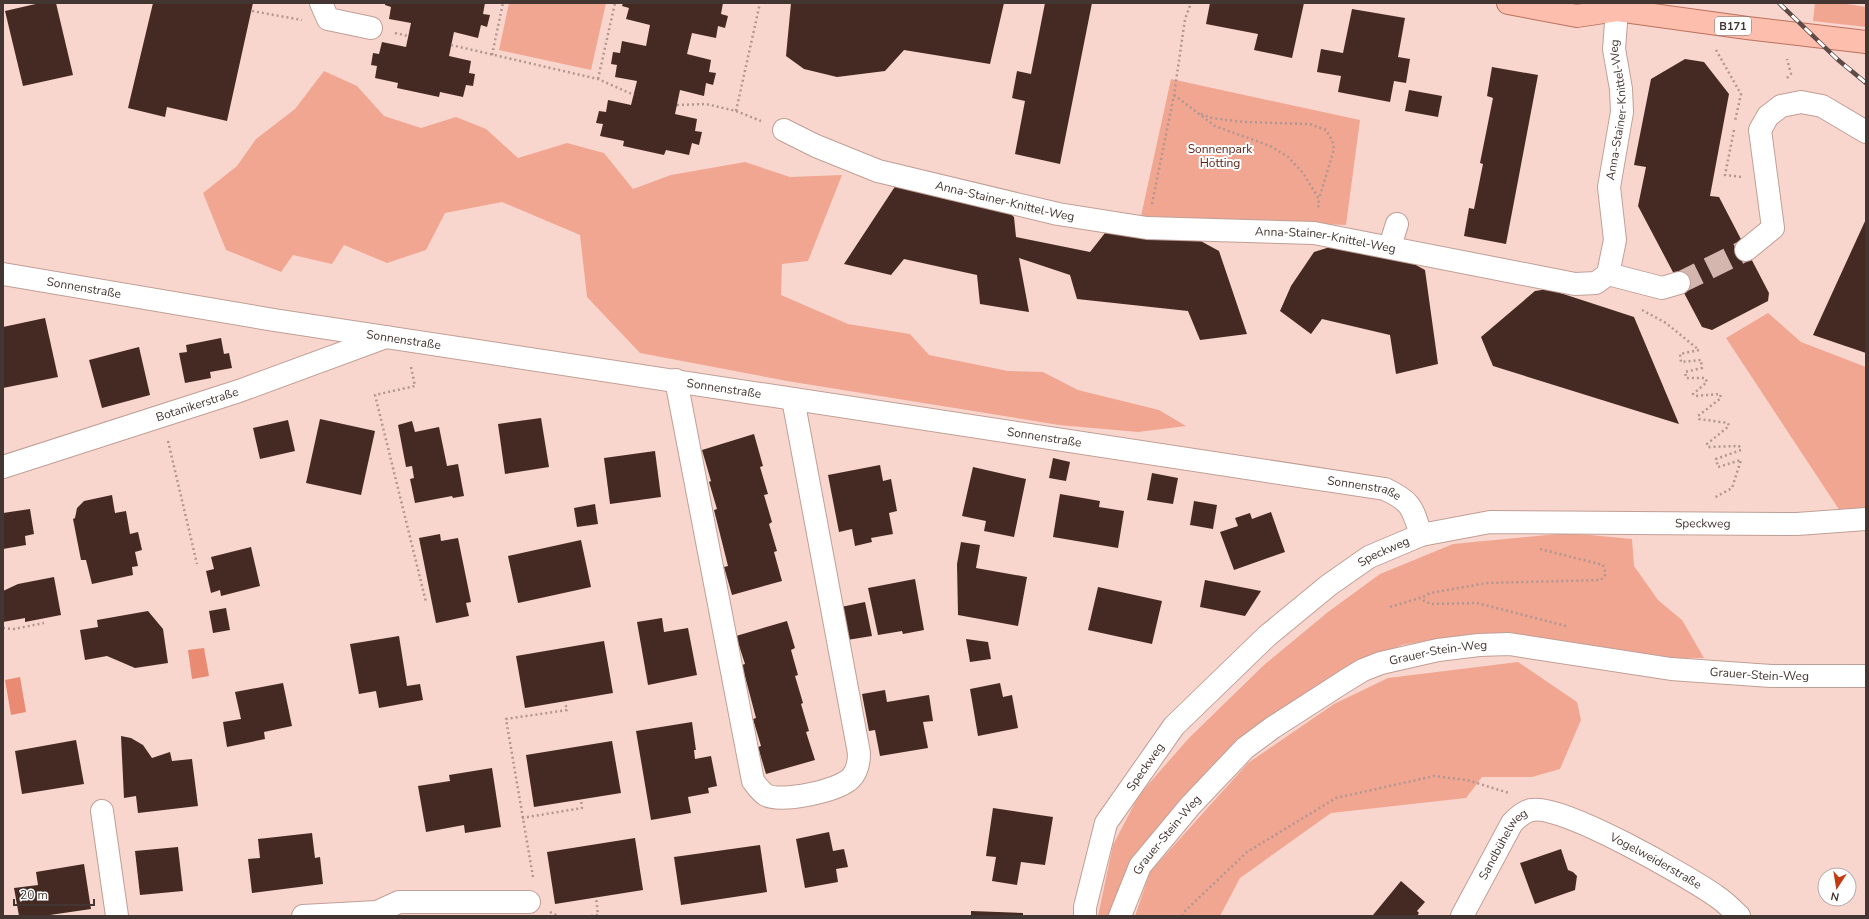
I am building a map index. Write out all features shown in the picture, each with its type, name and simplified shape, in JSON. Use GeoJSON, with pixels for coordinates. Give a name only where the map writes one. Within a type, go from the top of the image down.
{"type":"FeatureCollection","features":[{"type":"Feature","properties":{"kind":"main road","name":"B171"},"geometry":{"type":"LineString","coordinates":[[1508,3],[1577,16],[1613,6],[1747,28],[1866,42]]}},
{"type":"Feature","properties":{"kind":"street","name":"Anna-Stainer-Knittel-Weg"},"geometry":{"type":"LineString","coordinates":[[784,130],[816,146],[878,171],[1058,214],[1147,228],[1314,232],[1575,284],[1596,283],[1608,274],[1615,240],[1609,187],[1622,112],[1621,89],[1614,49],[1613,6]]}},
{"type":"Feature","properties":{"kind":"street"},"geometry":{"type":"LineString","coordinates":[[325,11],[371,28]]}},
{"type":"Feature","properties":{"kind":"street"},"geometry":{"type":"LineString","coordinates":[[1746,250],[1773,228],[1760,130],[1768,116],[1781,106],[1801,102],[1822,106],[1866,132]]}},
{"type":"Feature","properties":{"kind":"street"},"geometry":{"type":"LineString","coordinates":[[1390,246],[1397,224]]}},
{"type":"Feature","properties":{"kind":"street","name":"Sonnenstraße"},"geometry":{"type":"LineString","coordinates":[[3,274],[274,320],[398,337],[1385,489],[1402,498],[1414,511],[1421,535]]}},
{"type":"Feature","properties":{"kind":"street"},"geometry":{"type":"LineString","coordinates":[[1608,274],[1662,288],[1679,283]]}},
{"type":"Feature","properties":{"kind":"street","name":"Botanikerstraße"},"geometry":{"type":"LineString","coordinates":[[3,467],[398,337]]}},
{"type":"Feature","properties":{"kind":"street"},"geometry":{"type":"LineString","coordinates":[[676,380],[753,781],[758,789],[766,795],[786,798],[835,788],[845,784],[852,778],[859,761],[859,752],[793,399]]}},
{"type":"Feature","properties":{"kind":"street","name":"Speckweg"},"geometry":{"type":"LineString","coordinates":[[1084,916],[1084,906],[1106,823],[1174,726],[1267,636],[1329,585],[1369,557],[1421,535],[1490,522],[1797,524],[1866,519]]}},
{"type":"Feature","properties":{"kind":"street","name":"Grauer-Stein-Weg"},"geometry":{"type":"LineString","coordinates":[[1120,916],[1140,866],[1190,806],[1245,748],[1272,728],[1345,681],[1363,670],[1381,663],[1438,650],[1479,645],[1509,644],[1671,669],[1771,676],[1866,676]]}},
{"type":"Feature","properties":{"kind":"street","name":"Sandbühelweg"},"geometry":{"type":"LineString","coordinates":[[1462,916],[1512,823],[1521,814],[1533,809],[1548,811],[1566,817]]}},
{"type":"Feature","properties":{"kind":"street"},"geometry":{"type":"LineString","coordinates":[[102,811],[117,916]]}},
{"type":"Feature","properties":{"kind":"street","name":"Vogelweiderstraße"},"geometry":{"type":"LineString","coordinates":[[1566,817],[1630,844],[1717,896],[1739,916]]}},
{"type":"Feature","properties":{"kind":"street"},"geometry":{"type":"LineString","coordinates":[[303,916],[377,912],[399,902],[529,902]]}},
{"type":"Feature","properties":{"kind":"path"},"geometry":{"type":"LineString","coordinates":[[492,55],[503,3]]}},
{"type":"Feature","properties":{"kind":"path"},"geometry":{"type":"LineString","coordinates":[[598,79],[615,3]]}},
{"type":"Feature","properties":{"kind":"path"},"geometry":{"type":"LineString","coordinates":[[736,111],[760,3]]}},
{"type":"Feature","properties":{"kind":"path"},"geometry":{"type":"LineString","coordinates":[[1147,228],[1174,95],[1185,19],[1191,3]]}},
{"type":"Feature","properties":{"kind":"path"},"geometry":{"type":"LineString","coordinates":[[252,11],[298,20],[325,11]]}},
{"type":"Feature","properties":{"kind":"path"},"geometry":{"type":"LineString","coordinates":[[451,45],[598,79],[634,95]]}},
{"type":"Feature","properties":{"kind":"path"},"geometry":{"type":"LineString","coordinates":[[1174,95],[1215,126],[1270,146],[1288,157],[1303,173],[1319,200]]}},
{"type":"Feature","properties":{"kind":"path"},"geometry":{"type":"LineString","coordinates":[[676,105],[706,104],[736,111],[784,130]]}},
{"type":"Feature","properties":{"kind":"path"},"geometry":{"type":"LineString","coordinates":[[1198,114],[1212,118],[1236,121],[1310,124],[1317,125],[1326,130],[1332,140],[1334,150],[1319,200],[1314,232]]}},
{"type":"Feature","properties":{"kind":"path"},"geometry":{"type":"LineString","coordinates":[[1642,310],[1666,323],[1699,350],[1680,354],[1682,362],[1701,360],[1702,368],[1685,372],[1686,378],[1705,378],[1707,382],[1693,394],[1695,396],[1720,394],[1722,398],[1698,416],[1699,419],[1728,423],[1729,426],[1707,444],[1708,448],[1739,446],[1741,450],[1716,459],[1718,467],[1741,460],[1732,488],[1712,499]]}},
{"type":"Feature","properties":{"kind":"path"},"geometry":{"type":"LineString","coordinates":[[398,337],[415,386],[375,395],[426,602]]}},
{"type":"Feature","properties":{"kind":"path"},"geometry":{"type":"LineString","coordinates":[[162,415],[197,564]]}},
{"type":"Feature","properties":{"kind":"path"},"geometry":{"type":"LineString","coordinates":[[1390,607],[1423,597],[1430,593],[1487,583],[1601,580],[1606,574],[1603,565],[1534,547]]}},
{"type":"Feature","properties":{"kind":"path"},"geometry":{"type":"LineString","coordinates":[[1423,597],[1424,601],[1431,604],[1477,603],[1561,624],[1567,627]]}},
{"type":"Feature","properties":{"kind":"path"},"geometry":{"type":"LineString","coordinates":[[3,628],[14,629],[44,623]]}},
{"type":"Feature","properties":{"kind":"path"},"geometry":{"type":"LineString","coordinates":[[529,902],[535,889],[506,719],[567,710],[566,702]]}},
{"type":"Feature","properties":{"kind":"path"},"geometry":{"type":"LineString","coordinates":[[1182,916],[1184,912],[1247,852],[1336,798],[1434,776],[1466,780],[1515,795]]}},
{"type":"Feature","properties":{"kind":"path"},"geometry":{"type":"LineString","coordinates":[[522,818],[582,808],[581,800]]}},
{"type":"Feature","properties":{"kind":"path"},"geometry":{"type":"LineString","coordinates":[[591,916],[598,915],[596,897]]}},
{"type":"Feature","properties":{"kind":"green space"},"geometry":{"type":"Polygon","coordinates":[[[509,3],[606,3],[591,70],[499,50],[509,3]]]}},
{"type":"Feature","properties":{"kind":"green space"},"geometry":{"type":"Polygon","coordinates":[[[1815,3],[1841,3],[1866,7],[1866,27],[1813,21],[1815,3]]]}},
{"type":"Feature","properties":{"kind":"green space"},"geometry":{"type":"Polygon","coordinates":[[[324,71],[357,86],[384,116],[421,128],[456,117],[486,129],[518,158],[567,143],[604,153],[633,189],[671,175],[745,162],[790,177],[842,175],[808,261],[782,264],[781,295],[848,324],[910,334],[929,355],[1008,371],[1043,372],[1078,390],[1159,410],[1186,426],[1138,432],[1059,425],[787,381],[640,353],[587,297],[580,235],[502,202],[445,213],[426,250],[387,263],[344,245],[332,264],[293,255],[281,272],[226,250],[203,193],[237,166],[256,139],[295,109],[324,71]]]}},
{"type":"Feature","properties":{"kind":"green space","name":"Sonnenpark Hötting"},"geometry":{"type":"Polygon","coordinates":[[[1171,79],[1360,120],[1346,225],[1141,216],[1171,79]]]}},
{"type":"Feature","properties":{"kind":"green space"},"geometry":{"type":"Polygon","coordinates":[[[1768,313],[1801,342],[1866,367],[1866,508],[1840,511],[1726,338],[1768,313]]]}},
{"type":"Feature","properties":{"kind":"green space"},"geometry":{"type":"Polygon","coordinates":[[[1568,533],[1632,539],[1634,566],[1658,600],[1682,620],[1704,658],[1674,658],[1597,651],[1498,635],[1450,637],[1402,645],[1345,669],[1291,702],[1254,730],[1130,867],[1117,894],[1112,916],[1098,916],[1113,845],[1139,795],[1189,738],[1264,665],[1328,612],[1380,574],[1453,544],[1568,533]]]}},
{"type":"Feature","properties":{"kind":"green space"},"geometry":{"type":"Polygon","coordinates":[[[1518,662],[1577,702],[1581,720],[1560,769],[1532,777],[1482,777],[1466,798],[1331,813],[1240,878],[1220,916],[1135,916],[1150,872],[1248,763],[1334,704],[1388,678],[1518,662]]]}},
{"type":"Feature","properties":{"kind":"shaded area"},"geometry":{"type":"Polygon","coordinates":[[[204,648],[209,676],[192,679],[188,650],[204,648]]]}},
{"type":"Feature","properties":{"kind":"shaded area"},"geometry":{"type":"Polygon","coordinates":[[[20,677],[26,712],[11,715],[5,680],[20,677]]]}},
{"type":"Feature","properties":{"kind":"building"},"geometry":{"type":"Polygon","coordinates":[[[40,3],[56,3],[73,75],[23,86],[5,11],[40,3]]]}},
{"type":"Feature","properties":{"kind":"building"},"geometry":{"type":"Polygon","coordinates":[[[153,3],[253,3],[227,121],[167,107],[165,117],[128,108],[153,3]]]}},
{"type":"Feature","properties":{"kind":"building"},"geometry":{"type":"Polygon","coordinates":[[[385,3],[485,3],[483,14],[490,15],[487,27],[481,25],[478,38],[454,32],[449,56],[471,61],[469,73],[475,74],[473,86],[466,85],[463,97],[440,92],[439,97],[397,88],[398,83],[375,78],[377,66],[371,65],[373,53],[379,54],[382,42],[406,47],[411,23],[389,19],[391,7],[385,5],[385,3]]]}},
{"type":"Feature","properties":{"kind":"building"},"geometry":{"type":"Polygon","coordinates":[[[623,3],[723,3],[721,14],[728,16],[725,28],[718,26],[716,38],[692,33],[687,54],[711,60],[709,72],[716,73],[713,85],[706,83],[704,96],[680,90],[675,114],[697,119],[695,131],[702,132],[699,145],[692,143],[689,155],[666,150],[664,155],[623,146],[624,141],[600,136],[603,124],[596,123],[599,111],[606,112],[608,100],[631,105],[637,81],[615,77],[617,65],[611,64],[613,52],[620,53],[622,41],[646,46],[650,25],[626,19],[629,8],[622,6],[623,3]]]}},
{"type":"Feature","properties":{"kind":"building"},"geometry":{"type":"Polygon","coordinates":[[[791,3],[1004,3],[990,64],[904,50],[885,71],[837,77],[804,69],[786,56],[791,3]]]}},
{"type":"Feature","properties":{"kind":"building"},"geometry":{"type":"Polygon","coordinates":[[[1045,3],[1092,3],[1060,164],[1015,154],[1025,101],[1012,98],[1017,71],[1031,74],[1045,3]]]}},
{"type":"Feature","properties":{"kind":"building"},"geometry":{"type":"Polygon","coordinates":[[[1210,3],[1304,3],[1292,58],[1254,50],[1258,34],[1206,24],[1210,3]]]}},
{"type":"Feature","properties":{"kind":"building"},"geometry":{"type":"Polygon","coordinates":[[[1352,9],[1405,18],[1398,57],[1410,59],[1406,83],[1394,81],[1390,102],[1338,92],[1341,76],[1317,72],[1321,49],[1343,53],[1352,9]]]}},
{"type":"Feature","properties":{"kind":"building"},"geometry":{"type":"Polygon","coordinates":[[[1685,59],[1704,62],[1729,94],[1710,196],[1719,197],[1769,293],[1768,301],[1712,330],[1702,327],[1638,206],[1646,167],[1634,165],[1651,79],[1685,59]]]}},
{"type":"Feature","properties":{"kind":"building"},"geometry":{"type":"Polygon","coordinates":[[[1492,67],[1538,75],[1506,244],[1464,236],[1469,208],[1474,209],[1483,164],[1480,163],[1493,98],[1487,96],[1492,67]]]}},
{"type":"Feature","properties":{"kind":"building"},"geometry":{"type":"Polygon","coordinates":[[[1409,90],[1442,96],[1438,117],[1405,111],[1409,90]]]}},
{"type":"Feature","properties":{"kind":"building"},"geometry":{"type":"Polygon","coordinates":[[[896,185],[1001,205],[1014,217],[1016,237],[1090,252],[1105,233],[1197,239],[1219,251],[1247,334],[1200,340],[1188,311],[1077,299],[1070,275],[1019,258],[1029,312],[980,304],[977,275],[904,259],[891,275],[844,264],[896,185]]]}},
{"type":"Feature","properties":{"kind":"building"},"geometry":{"type":"Polygon","coordinates":[[[1866,219],[1866,353],[1813,335],[1866,219]]]}},
{"type":"Feature","properties":{"kind":"building"},"geometry":{"type":"Polygon","coordinates":[[[1330,247],[1414,264],[1425,270],[1438,364],[1396,374],[1390,335],[1322,319],[1311,334],[1280,311],[1291,286],[1314,252],[1330,247]]]}},
{"type":"Feature","properties":{"kind":"building"},"geometry":{"type":"Polygon","coordinates":[[[1548,289],[1634,317],[1679,424],[1493,366],[1481,337],[1535,291],[1548,289]]]}},
{"type":"Feature","properties":{"kind":"building"},"geometry":{"type":"Polygon","coordinates":[[[45,318],[58,377],[3,388],[3,327],[45,318]]]}},
{"type":"Feature","properties":{"kind":"building"},"geometry":{"type":"Polygon","coordinates":[[[221,338],[224,354],[229,353],[232,368],[210,372],[211,378],[185,383],[179,353],[187,352],[186,345],[221,338]]]}},
{"type":"Feature","properties":{"kind":"building"},"geometry":{"type":"Polygon","coordinates":[[[139,347],[150,395],[102,408],[89,360],[139,347]]]}},
{"type":"Feature","properties":{"kind":"building"},"geometry":{"type":"Polygon","coordinates":[[[541,418],[549,467],[505,474],[498,424],[541,418]]]}},
{"type":"Feature","properties":{"kind":"building"},"geometry":{"type":"Polygon","coordinates":[[[320,419],[375,431],[361,495],[306,483],[320,419]]]}},
{"type":"Feature","properties":{"kind":"building"},"geometry":{"type":"Polygon","coordinates":[[[288,420],[295,451],[260,459],[253,428],[288,420]]]}},
{"type":"Feature","properties":{"kind":"building"},"geometry":{"type":"Polygon","coordinates":[[[412,421],[415,432],[439,427],[447,466],[458,464],[464,496],[453,498],[452,496],[415,503],[410,479],[414,478],[412,466],[406,467],[398,425],[412,421]]]}},
{"type":"Feature","properties":{"kind":"building"},"geometry":{"type":"Polygon","coordinates":[[[754,434],[763,466],[760,467],[768,494],[764,495],[772,522],[769,524],[777,551],[774,552],[782,581],[732,595],[724,567],[728,566],[714,510],[717,509],[702,450],[754,434]]]}},
{"type":"Feature","properties":{"kind":"building"},"geometry":{"type":"Polygon","coordinates":[[[655,451],[661,497],[610,504],[604,458],[655,451]]]}},
{"type":"Feature","properties":{"kind":"building"},"geometry":{"type":"Polygon","coordinates":[[[1053,458],[1070,462],[1066,481],[1049,478],[1053,458]]]}},
{"type":"Feature","properties":{"kind":"building"},"geometry":{"type":"Polygon","coordinates":[[[880,465],[883,481],[891,479],[897,511],[889,513],[893,534],[871,538],[872,542],[855,546],[852,529],[839,532],[828,475],[880,465]]]}},
{"type":"Feature","properties":{"kind":"building"},"geometry":{"type":"Polygon","coordinates":[[[973,467],[1026,479],[1014,537],[984,531],[986,521],[962,516],[973,467]]]}},
{"type":"Feature","properties":{"kind":"building"},"geometry":{"type":"Polygon","coordinates":[[[1152,473],[1178,478],[1173,504],[1147,500],[1152,473]]]}},
{"type":"Feature","properties":{"kind":"building"},"geometry":{"type":"Polygon","coordinates":[[[1060,494],[1100,501],[1099,507],[1124,511],[1118,548],[1053,537],[1060,494]]]}},
{"type":"Feature","properties":{"kind":"building"},"geometry":{"type":"Polygon","coordinates":[[[112,495],[115,513],[126,511],[130,534],[138,532],[142,550],[135,552],[138,566],[132,567],[133,575],[92,584],[86,560],[81,560],[73,519],[75,518],[77,508],[84,501],[112,495]]]}},
{"type":"Feature","properties":{"kind":"building"},"geometry":{"type":"Polygon","coordinates":[[[1194,501],[1217,505],[1213,529],[1190,525],[1194,501]]]}},
{"type":"Feature","properties":{"kind":"building"},"geometry":{"type":"Polygon","coordinates":[[[595,504],[598,524],[577,527],[574,508],[595,504]]]}},
{"type":"Feature","properties":{"kind":"building"},"geometry":{"type":"Polygon","coordinates":[[[30,509],[34,534],[25,536],[26,545],[3,549],[3,513],[30,509]]]}},
{"type":"Feature","properties":{"kind":"building"},"geometry":{"type":"Polygon","coordinates":[[[1271,512],[1285,552],[1234,570],[1220,532],[1238,526],[1235,518],[1250,513],[1252,519],[1271,512]]]}},
{"type":"Feature","properties":{"kind":"building"},"geometry":{"type":"Polygon","coordinates":[[[440,534],[441,541],[458,538],[471,602],[466,603],[469,616],[436,623],[419,538],[440,534]]]}},
{"type":"Feature","properties":{"kind":"building"},"geometry":{"type":"Polygon","coordinates":[[[581,540],[591,587],[518,603],[508,556],[581,540]]]}},
{"type":"Feature","properties":{"kind":"building"},"geometry":{"type":"Polygon","coordinates":[[[961,542],[980,545],[976,568],[1027,577],[1018,626],[958,615],[957,564],[961,542]]]}},
{"type":"Feature","properties":{"kind":"building"},"geometry":{"type":"Polygon","coordinates":[[[251,547],[260,586],[221,596],[220,590],[211,593],[206,571],[214,569],[211,557],[251,547]]]}},
{"type":"Feature","properties":{"kind":"building"},"geometry":{"type":"Polygon","coordinates":[[[54,577],[61,615],[25,622],[25,618],[3,622],[3,591],[18,584],[54,577]]]}},
{"type":"Feature","properties":{"kind":"building"},"geometry":{"type":"Polygon","coordinates":[[[915,579],[924,630],[903,634],[902,631],[878,635],[868,588],[915,579]]]}},
{"type":"Feature","properties":{"kind":"building"},"geometry":{"type":"Polygon","coordinates":[[[1205,580],[1261,591],[1245,616],[1200,607],[1205,580]]]}},
{"type":"Feature","properties":{"kind":"building"},"geometry":{"type":"Polygon","coordinates":[[[1098,587],[1162,601],[1152,644],[1088,630],[1098,587]]]}},
{"type":"Feature","properties":{"kind":"building"},"geometry":{"type":"Polygon","coordinates":[[[865,602],[872,636],[847,640],[841,607],[865,602]]]}},
{"type":"Feature","properties":{"kind":"building"},"geometry":{"type":"Polygon","coordinates":[[[226,608],[230,630],[213,633],[209,611],[226,608]]]}},
{"type":"Feature","properties":{"kind":"building"},"geometry":{"type":"Polygon","coordinates":[[[148,611],[163,629],[168,663],[135,668],[107,656],[85,660],[80,630],[98,627],[97,620],[148,611]]]}},
{"type":"Feature","properties":{"kind":"building"},"geometry":{"type":"Polygon","coordinates":[[[662,618],[664,632],[688,628],[697,675],[648,685],[637,622],[662,618]]]}},
{"type":"Feature","properties":{"kind":"building"},"geometry":{"type":"Polygon","coordinates":[[[787,621],[795,648],[791,650],[798,675],[795,676],[803,703],[801,704],[809,731],[806,732],[815,760],[766,774],[758,747],[761,746],[753,719],[756,718],[742,665],[745,664],[736,636],[787,621]]]}},
{"type":"Feature","properties":{"kind":"building"},"geometry":{"type":"Polygon","coordinates":[[[399,636],[407,686],[420,684],[423,700],[379,708],[376,691],[359,694],[350,644],[399,636]]]}},
{"type":"Feature","properties":{"kind":"building"},"geometry":{"type":"Polygon","coordinates":[[[966,639],[988,642],[991,659],[970,662],[966,639]]]}},
{"type":"Feature","properties":{"kind":"building"},"geometry":{"type":"Polygon","coordinates":[[[604,641],[613,693],[525,708],[516,656],[604,641]]]}},
{"type":"Feature","properties":{"kind":"building"},"geometry":{"type":"Polygon","coordinates":[[[283,683],[292,726],[264,732],[265,739],[227,747],[223,722],[241,719],[235,692],[283,683]]]}},
{"type":"Feature","properties":{"kind":"building"},"geometry":{"type":"Polygon","coordinates":[[[1000,683],[1003,697],[1012,695],[1018,728],[978,736],[970,689],[1000,683]]]}},
{"type":"Feature","properties":{"kind":"building"},"geometry":{"type":"Polygon","coordinates":[[[885,690],[887,702],[929,695],[933,721],[923,722],[928,748],[880,756],[875,730],[869,731],[862,694],[885,690]]]}},
{"type":"Feature","properties":{"kind":"building"},"geometry":{"type":"Polygon","coordinates":[[[692,722],[696,750],[694,750],[695,759],[711,756],[717,786],[708,788],[709,793],[688,797],[691,813],[651,820],[636,731],[692,722]]]}},
{"type":"Feature","properties":{"kind":"building"},"geometry":{"type":"Polygon","coordinates":[[[121,736],[131,738],[143,745],[152,758],[170,752],[172,761],[192,759],[198,806],[138,813],[136,796],[124,798],[121,736]]]}},
{"type":"Feature","properties":{"kind":"building"},"geometry":{"type":"Polygon","coordinates":[[[76,740],[84,784],[22,794],[15,751],[76,740]]]}},
{"type":"Feature","properties":{"kind":"building"},"geometry":{"type":"Polygon","coordinates":[[[612,741],[621,793],[534,807],[526,755],[612,741]]]}},
{"type":"Feature","properties":{"kind":"building"},"geometry":{"type":"Polygon","coordinates":[[[492,768],[501,827],[465,833],[464,825],[426,832],[418,786],[450,781],[449,775],[492,768]]]}},
{"type":"Feature","properties":{"kind":"building"},"geometry":{"type":"Polygon","coordinates":[[[993,808],[1053,817],[1045,865],[1021,862],[1017,885],[992,881],[996,857],[986,856],[993,808]]]}},
{"type":"Feature","properties":{"kind":"building"},"geometry":{"type":"Polygon","coordinates":[[[829,832],[833,851],[844,849],[848,867],[836,869],[838,882],[805,888],[796,839],[829,832]]]}},
{"type":"Feature","properties":{"kind":"building"},"geometry":{"type":"Polygon","coordinates":[[[312,833],[315,858],[320,857],[323,884],[252,893],[248,859],[260,858],[258,839],[312,833]]]}},
{"type":"Feature","properties":{"kind":"building"},"geometry":{"type":"Polygon","coordinates":[[[635,838],[643,890],[555,904],[547,852],[635,838]]]}},
{"type":"Feature","properties":{"kind":"building"},"geometry":{"type":"Polygon","coordinates":[[[760,845],[767,892],[681,905],[674,857],[760,845]]]}},
{"type":"Feature","properties":{"kind":"building"},"geometry":{"type":"Polygon","coordinates":[[[178,847],[183,891],[140,895],[135,851],[178,847]]]}},
{"type":"Feature","properties":{"kind":"building"},"geometry":{"type":"Polygon","coordinates":[[[1561,849],[1568,870],[1577,876],[1575,890],[1535,904],[1520,863],[1561,849]]]}},
{"type":"Feature","properties":{"kind":"building"},"geometry":{"type":"Polygon","coordinates":[[[84,864],[91,909],[43,916],[19,916],[14,888],[38,885],[36,872],[84,864]]]}},
{"type":"Feature","properties":{"kind":"building"},"geometry":{"type":"Polygon","coordinates":[[[1401,881],[1425,902],[1417,911],[1419,913],[1417,916],[1373,915],[1401,881]]]}},
{"type":"Feature","properties":{"kind":"building"},"geometry":{"type":"Polygon","coordinates":[[[971,911],[1023,913],[1023,916],[971,916],[971,911]]]}},
{"type":"Feature","properties":{"kind":"tunnel"},"geometry":{"type":"LineString","coordinates":[[1679,283],[1746,250]]}},
{"type":"Feature","properties":{"kind":"railway"},"geometry":{"type":"LineString","coordinates":[[1779,3],[1837,59],[1866,83]]}}]}
